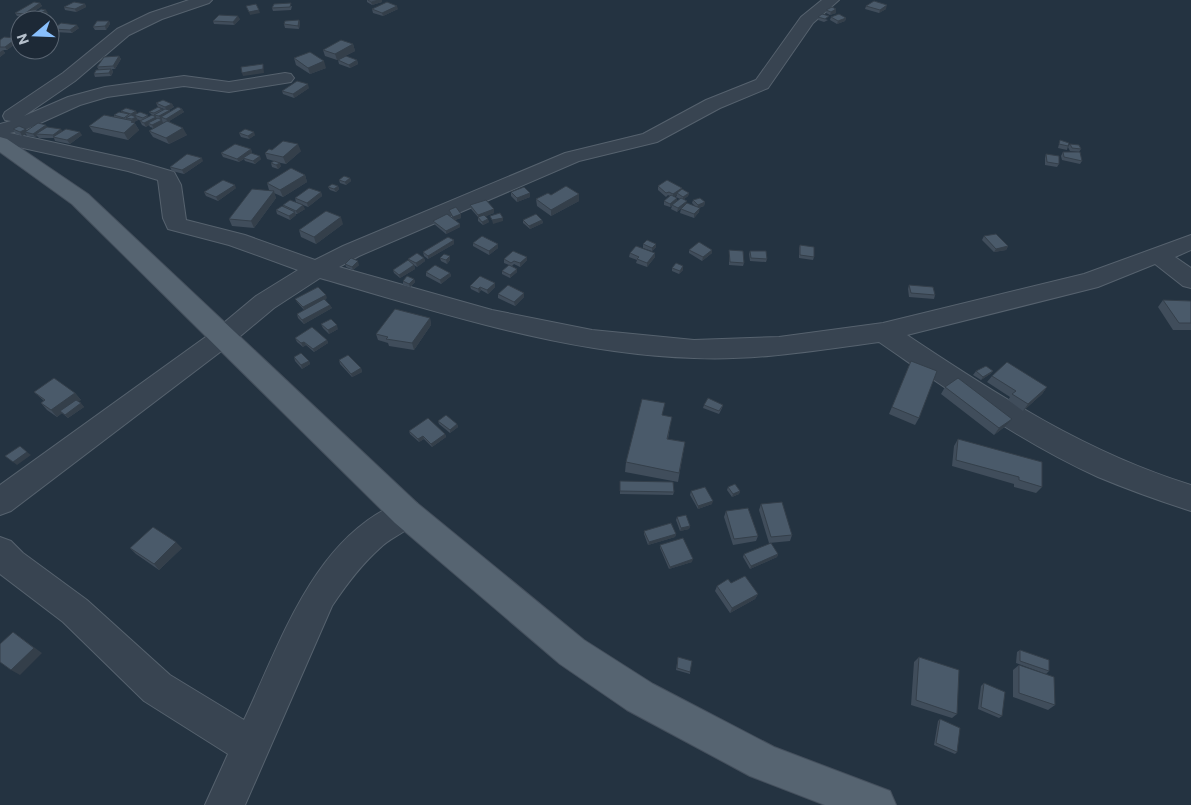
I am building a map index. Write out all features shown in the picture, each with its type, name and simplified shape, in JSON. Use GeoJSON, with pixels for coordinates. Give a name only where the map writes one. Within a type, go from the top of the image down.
{"type":"FeatureCollection","features":[{"type":"Feature","properties":{"kind":"main road"},"geometry":{"type":"LineString","coordinates":[[0,143],[80,199],[406,513],[572,652],[640,697],[764,762],[876,805]]}},
{"type":"Feature","properties":{"kind":"street"},"geometry":{"type":"LineString","coordinates":[[0,124],[69,77],[123,32],[156,16],[204,0]]}},
{"type":"Feature","properties":{"kind":"street"},"geometry":{"type":"LineString","coordinates":[[0,502],[223,337],[265,302],[317,269],[352,251],[572,157],[650,138],[713,104],[762,84],[807,20],[831,0]]}},
{"type":"Feature","properties":{"kind":"street"},"geometry":{"type":"LineString","coordinates":[[0,130],[20,125],[74,101],[105,92],[184,81],[229,87],[285,78]]}},
{"type":"Feature","properties":{"kind":"street"},"geometry":{"type":"LineString","coordinates":[[0,137],[133,166],[167,176],[170,181],[170,203],[176,224],[237,240],[317,269],[492,319],[592,339],[694,349],[779,346],[882,332],[1090,281],[1159,256],[1191,242]]}},
{"type":"Feature","properties":{"kind":"street"},"geometry":{"type":"LineString","coordinates":[[1159,256],[1191,280]]}},
{"type":"Feature","properties":{"kind":"street"},"geometry":{"type":"LineString","coordinates":[[882,332],[1059,446],[1107,468],[1191,498]]}},
{"type":"Feature","properties":{"kind":"street"},"geometry":{"type":"LineString","coordinates":[[225,805],[320,595],[340,566],[370,536],[406,513]]}},
{"type":"Feature","properties":{"kind":"street"},"geometry":{"type":"LineString","coordinates":[[0,551],[12,564],[75,611],[157,688],[252,747]]}},
{"type":"Feature","properties":{"kind":"building"},"geometry":{"type":"Polygon","coordinates":[[[874,1],[887,5],[880,10],[866,6],[874,1]]]}},
{"type":"Feature","properties":{"kind":"building"},"geometry":{"type":"Polygon","coordinates":[[[34,2],[40,3],[30,10],[20,10],[34,2]]]}},
{"type":"Feature","properties":{"kind":"building"},"geometry":{"type":"Polygon","coordinates":[[[74,2],[85,4],[75,9],[64,7],[74,2]]]}},
{"type":"Feature","properties":{"kind":"building"},"geometry":{"type":"Polygon","coordinates":[[[387,2],[397,6],[382,13],[372,9],[387,2]]]}},
{"type":"Feature","properties":{"kind":"building"},"geometry":{"type":"Polygon","coordinates":[[[291,3],[290,7],[272,8],[274,4],[291,3]]]}},
{"type":"Feature","properties":{"kind":"building"},"geometry":{"type":"Polygon","coordinates":[[[256,4],[259,10],[249,12],[246,6],[256,4]]]}},
{"type":"Feature","properties":{"kind":"building"},"geometry":{"type":"Polygon","coordinates":[[[832,7],[836,9],[831,12],[826,10],[832,7]]]}},
{"type":"Feature","properties":{"kind":"building"},"geometry":{"type":"Polygon","coordinates":[[[822,14],[829,16],[825,19],[818,17],[822,14]]]}},
{"type":"Feature","properties":{"kind":"building"},"geometry":{"type":"Polygon","coordinates":[[[839,14],[846,18],[838,21],[831,17],[839,14]]]}},
{"type":"Feature","properties":{"kind":"building"},"geometry":{"type":"Polygon","coordinates":[[[219,15],[238,16],[233,22],[213,21],[219,15]]]}},
{"type":"Feature","properties":{"kind":"building"},"geometry":{"type":"Polygon","coordinates":[[[299,20],[298,26],[284,24],[285,21],[299,20]]]}},
{"type":"Feature","properties":{"kind":"building"},"geometry":{"type":"Polygon","coordinates":[[[97,21],[109,21],[105,26],[93,27],[97,21]]]}},
{"type":"Feature","properties":{"kind":"building"},"geometry":{"type":"Polygon","coordinates":[[[60,24],[77,25],[70,30],[60,29],[60,24]]]}},
{"type":"Feature","properties":{"kind":"building"},"geometry":{"type":"Polygon","coordinates":[[[4,37],[10,37],[10,43],[5,47],[0,47],[0,40],[4,37]]]}},
{"type":"Feature","properties":{"kind":"building"},"geometry":{"type":"Polygon","coordinates":[[[341,40],[353,44],[335,54],[323,50],[341,40]]]}},
{"type":"Feature","properties":{"kind":"building"},"geometry":{"type":"Polygon","coordinates":[[[310,52],[324,61],[308,68],[294,58],[310,52]]]}},
{"type":"Feature","properties":{"kind":"building"},"geometry":{"type":"Polygon","coordinates":[[[119,56],[113,66],[97,67],[104,57],[119,56]]]}},
{"type":"Feature","properties":{"kind":"building"},"geometry":{"type":"Polygon","coordinates":[[[346,56],[357,60],[349,65],[338,60],[346,56]]]}},
{"type":"Feature","properties":{"kind":"building"},"geometry":{"type":"Polygon","coordinates":[[[263,64],[263,69],[242,73],[241,67],[263,64]]]}},
{"type":"Feature","properties":{"kind":"building"},"geometry":{"type":"Polygon","coordinates":[[[111,69],[109,73],[94,74],[96,70],[111,69]]]}},
{"type":"Feature","properties":{"kind":"building"},"geometry":{"type":"Polygon","coordinates":[[[297,81],[308,84],[293,94],[282,91],[297,81]]]}},
{"type":"Feature","properties":{"kind":"building"},"geometry":{"type":"Polygon","coordinates":[[[163,100],[172,104],[165,107],[156,103],[163,100]]]}},
{"type":"Feature","properties":{"kind":"building"},"geometry":{"type":"Polygon","coordinates":[[[158,107],[162,109],[154,113],[149,112],[158,107]]]}},
{"type":"Feature","properties":{"kind":"building"},"geometry":{"type":"Polygon","coordinates":[[[178,107],[182,109],[166,119],[161,117],[178,107]]]}},
{"type":"Feature","properties":{"kind":"building"},"geometry":{"type":"Polygon","coordinates":[[[126,108],[136,111],[131,114],[121,111],[126,108]]]}},
{"type":"Feature","properties":{"kind":"building"},"geometry":{"type":"Polygon","coordinates":[[[165,109],[170,110],[159,116],[154,115],[165,109]]]}},
{"type":"Feature","properties":{"kind":"building"},"geometry":{"type":"Polygon","coordinates":[[[119,112],[129,114],[124,118],[114,115],[119,112]]]}},
{"type":"Feature","properties":{"kind":"building"},"geometry":{"type":"Polygon","coordinates":[[[140,112],[148,115],[143,118],[134,115],[140,112]]]}},
{"type":"Feature","properties":{"kind":"building"},"geometry":{"type":"Polygon","coordinates":[[[104,115],[134,121],[131,122],[135,123],[124,133],[89,126],[104,115]]]}},
{"type":"Feature","properties":{"kind":"building"},"geometry":{"type":"Polygon","coordinates":[[[131,115],[136,117],[132,119],[126,118],[131,115]]]}},
{"type":"Feature","properties":{"kind":"building"},"geometry":{"type":"Polygon","coordinates":[[[152,115],[156,117],[144,123],[140,121],[152,115]]]}},
{"type":"Feature","properties":{"kind":"building"},"geometry":{"type":"Polygon","coordinates":[[[158,118],[162,120],[152,125],[148,123],[158,118]]]}},
{"type":"Feature","properties":{"kind":"building"},"geometry":{"type":"Polygon","coordinates":[[[167,121],[183,128],[166,138],[149,131],[167,121]]]}},
{"type":"Feature","properties":{"kind":"building"},"geometry":{"type":"Polygon","coordinates":[[[38,123],[46,125],[33,134],[25,132],[38,123]]]}},
{"type":"Feature","properties":{"kind":"building"},"geometry":{"type":"Polygon","coordinates":[[[19,126],[26,129],[20,132],[13,129],[19,126]]]}},
{"type":"Feature","properties":{"kind":"building"},"geometry":{"type":"Polygon","coordinates":[[[47,127],[61,129],[53,135],[36,134],[47,127]]]}},
{"type":"Feature","properties":{"kind":"building"},"geometry":{"type":"Polygon","coordinates":[[[66,129],[80,132],[67,140],[53,137],[66,129]]]}},
{"type":"Feature","properties":{"kind":"building"},"geometry":{"type":"Polygon","coordinates":[[[245,129],[254,132],[248,136],[239,133],[245,129]]]}},
{"type":"Feature","properties":{"kind":"building"},"geometry":{"type":"Polygon","coordinates":[[[1060,140],[1069,143],[1068,146],[1059,144],[1060,140]]]}},
{"type":"Feature","properties":{"kind":"building"},"geometry":{"type":"Polygon","coordinates":[[[283,141],[298,144],[283,157],[265,153],[269,149],[272,150],[283,141]]]}},
{"type":"Feature","properties":{"kind":"building"},"geometry":{"type":"Polygon","coordinates":[[[235,144],[251,149],[237,159],[221,153],[235,144]]]}},
{"type":"Feature","properties":{"kind":"building"},"geometry":{"type":"Polygon","coordinates":[[[1070,144],[1079,145],[1081,149],[1072,148],[1070,144]]]}},
{"type":"Feature","properties":{"kind":"building"},"geometry":{"type":"Polygon","coordinates":[[[1063,152],[1080,152],[1082,161],[1064,157],[1063,152]]]}},
{"type":"Feature","properties":{"kind":"building"},"geometry":{"type":"Polygon","coordinates":[[[251,153],[260,156],[253,161],[243,158],[251,153]]]}},
{"type":"Feature","properties":{"kind":"building"},"geometry":{"type":"Polygon","coordinates":[[[187,154],[202,158],[182,170],[170,167],[187,154]]]}},
{"type":"Feature","properties":{"kind":"building"},"geometry":{"type":"Polygon","coordinates":[[[1046,154],[1059,156],[1059,164],[1047,162],[1046,154]]]}},
{"type":"Feature","properties":{"kind":"building"},"geometry":{"type":"Polygon","coordinates":[[[274,161],[280,163],[276,165],[271,163],[274,161]]]}},
{"type":"Feature","properties":{"kind":"building"},"geometry":{"type":"Polygon","coordinates":[[[291,168],[305,175],[280,190],[267,183],[291,168]]]}},
{"type":"Feature","properties":{"kind":"building"},"geometry":{"type":"Polygon","coordinates":[[[344,176],[350,178],[345,182],[339,180],[344,176]]]}},
{"type":"Feature","properties":{"kind":"building"},"geometry":{"type":"Polygon","coordinates":[[[223,180],[235,185],[216,197],[204,192],[223,180]]]}},
{"type":"Feature","properties":{"kind":"building"},"geometry":{"type":"Polygon","coordinates":[[[667,180],[682,188],[673,194],[666,193],[658,186],[667,180]]]}},
{"type":"Feature","properties":{"kind":"building"},"geometry":{"type":"Polygon","coordinates":[[[332,184],[338,186],[334,189],[328,187],[332,184]]]}},
{"type":"Feature","properties":{"kind":"building"},"geometry":{"type":"Polygon","coordinates":[[[566,186],[579,194],[551,210],[536,199],[548,193],[551,195],[566,186]]]}},
{"type":"Feature","properties":{"kind":"building"},"geometry":{"type":"Polygon","coordinates":[[[524,187],[530,193],[517,198],[511,192],[524,187]]]}},
{"type":"Feature","properties":{"kind":"building"},"geometry":{"type":"Polygon","coordinates":[[[309,188],[321,192],[307,203],[295,198],[309,188]]]}},
{"type":"Feature","properties":{"kind":"building"},"geometry":{"type":"Polygon","coordinates":[[[252,189],[274,191],[251,221],[229,219],[252,189]]]}},
{"type":"Feature","properties":{"kind":"building"},"geometry":{"type":"Polygon","coordinates":[[[682,189],[689,193],[683,197],[677,193],[682,189]]]}},
{"type":"Feature","properties":{"kind":"building"},"geometry":{"type":"Polygon","coordinates":[[[671,195],[677,198],[670,204],[664,201],[671,195]]]}},
{"type":"Feature","properties":{"kind":"building"},"geometry":{"type":"Polygon","coordinates":[[[681,198],[687,201],[678,208],[672,205],[681,198]]]}},
{"type":"Feature","properties":{"kind":"building"},"geometry":{"type":"Polygon","coordinates":[[[700,198],[705,202],[698,205],[693,200],[700,198]]]}},
{"type":"Feature","properties":{"kind":"building"},"geometry":{"type":"Polygon","coordinates":[[[290,200],[303,205],[296,211],[283,205],[290,200]]]}},
{"type":"Feature","properties":{"kind":"building"},"geometry":{"type":"Polygon","coordinates":[[[486,200],[494,209],[478,215],[470,205],[486,200]]]}},
{"type":"Feature","properties":{"kind":"building"},"geometry":{"type":"Polygon","coordinates":[[[687,203],[700,208],[694,214],[681,209],[687,203]]]}},
{"type":"Feature","properties":{"kind":"building"},"geometry":{"type":"Polygon","coordinates":[[[282,206],[295,212],[289,216],[276,210],[282,206]]]}},
{"type":"Feature","properties":{"kind":"building"},"geometry":{"type":"Polygon","coordinates":[[[456,207],[461,214],[453,217],[449,210],[456,207]]]}},
{"type":"Feature","properties":{"kind":"building"},"geometry":{"type":"Polygon","coordinates":[[[326,211],[341,217],[314,237],[299,230],[326,211]]]}},
{"type":"Feature","properties":{"kind":"building"},"geometry":{"type":"Polygon","coordinates":[[[500,213],[503,218],[492,220],[490,216],[500,213]]]}},
{"type":"Feature","properties":{"kind":"building"},"geometry":{"type":"Polygon","coordinates":[[[447,214],[460,224],[446,231],[433,221],[447,214]]]}},
{"type":"Feature","properties":{"kind":"building"},"geometry":{"type":"Polygon","coordinates":[[[536,214],[542,220],[529,226],[523,220],[536,214]]]}},
{"type":"Feature","properties":{"kind":"building"},"geometry":{"type":"Polygon","coordinates":[[[484,215],[488,219],[482,222],[478,217],[484,215]]]}},
{"type":"Feature","properties":{"kind":"building"},"geometry":{"type":"Polygon","coordinates":[[[996,234],[1008,246],[996,249],[984,236],[996,234]]]}},
{"type":"Feature","properties":{"kind":"building"},"geometry":{"type":"Polygon","coordinates":[[[482,236],[498,244],[489,251],[473,243],[482,236]]]}},
{"type":"Feature","properties":{"kind":"building"},"geometry":{"type":"Polygon","coordinates":[[[448,237],[454,240],[428,256],[423,252],[448,237]]]}},
{"type":"Feature","properties":{"kind":"building"},"geometry":{"type":"Polygon","coordinates":[[[647,240],[656,244],[652,248],[643,244],[647,240]]]}},
{"type":"Feature","properties":{"kind":"building"},"geometry":{"type":"Polygon","coordinates":[[[699,242],[712,250],[703,257],[689,250],[699,242]]]}},
{"type":"Feature","properties":{"kind":"building"},"geometry":{"type":"Polygon","coordinates":[[[800,245],[814,247],[814,257],[800,255],[800,245]]]}},
{"type":"Feature","properties":{"kind":"building"},"geometry":{"type":"Polygon","coordinates":[[[636,246],[655,253],[647,263],[637,259],[639,257],[630,253],[636,246]]]}},
{"type":"Feature","properties":{"kind":"building"},"geometry":{"type":"Polygon","coordinates":[[[729,250],[743,251],[744,263],[730,262],[729,250]]]}},
{"type":"Feature","properties":{"kind":"building"},"geometry":{"type":"Polygon","coordinates":[[[513,251],[527,257],[520,263],[514,261],[511,263],[504,259],[513,251]]]}},
{"type":"Feature","properties":{"kind":"building"},"geometry":{"type":"Polygon","coordinates":[[[750,251],[766,251],[767,259],[751,258],[750,251]]]}},
{"type":"Feature","properties":{"kind":"building"},"geometry":{"type":"Polygon","coordinates":[[[417,253],[424,258],[416,263],[408,259],[417,253]]]}},
{"type":"Feature","properties":{"kind":"building"},"geometry":{"type":"Polygon","coordinates":[[[444,254],[450,256],[446,260],[440,258],[444,254]]]}},
{"type":"Feature","properties":{"kind":"building"},"geometry":{"type":"Polygon","coordinates":[[[351,258],[358,261],[352,267],[345,264],[351,258]]]}},
{"type":"Feature","properties":{"kind":"building"},"geometry":{"type":"Polygon","coordinates":[[[408,260],[414,265],[399,275],[393,270],[408,260]]]}},
{"type":"Feature","properties":{"kind":"building"},"geometry":{"type":"Polygon","coordinates":[[[676,263],[683,266],[680,271],[672,268],[676,263]]]}},
{"type":"Feature","properties":{"kind":"building"},"geometry":{"type":"Polygon","coordinates":[[[435,265],[450,273],[440,280],[426,272],[435,265]]]}},
{"type":"Feature","properties":{"kind":"building"},"geometry":{"type":"Polygon","coordinates":[[[509,265],[517,269],[510,275],[502,271],[509,265]]]}},
{"type":"Feature","properties":{"kind":"building"},"geometry":{"type":"Polygon","coordinates":[[[407,276],[414,279],[409,284],[403,281],[407,276]]]}},
{"type":"Feature","properties":{"kind":"building"},"geometry":{"type":"Polygon","coordinates":[[[480,276],[495,283],[487,290],[470,286],[480,276]]]}},
{"type":"Feature","properties":{"kind":"building"},"geometry":{"type":"Polygon","coordinates":[[[508,285],[524,293],[514,302],[498,294],[508,285]]]}},
{"type":"Feature","properties":{"kind":"building"},"geometry":{"type":"Polygon","coordinates":[[[909,285],[933,287],[935,295],[911,293],[909,285]]]}},
{"type":"Feature","properties":{"kind":"building"},"geometry":{"type":"Polygon","coordinates":[[[318,287],[326,295],[303,307],[295,299],[318,287]]]}},
{"type":"Feature","properties":{"kind":"building"},"geometry":{"type":"Polygon","coordinates":[[[324,299],[330,305],[302,320],[297,314],[324,299]]]}},
{"type":"Feature","properties":{"kind":"building"},"geometry":{"type":"Polygon","coordinates":[[[1163,300],[1191,301],[1191,323],[1179,323],[1163,300]]]}},
{"type":"Feature","properties":{"kind":"building"},"geometry":{"type":"Polygon","coordinates":[[[395,309],[430,318],[412,343],[386,339],[388,337],[376,334],[395,309]]]}},
{"type":"Feature","properties":{"kind":"building"},"geometry":{"type":"Polygon","coordinates":[[[331,319],[337,325],[328,330],[321,324],[331,319]]]}},
{"type":"Feature","properties":{"kind":"building"},"geometry":{"type":"Polygon","coordinates":[[[312,327],[327,340],[313,349],[295,338],[312,327]]]}},
{"type":"Feature","properties":{"kind":"building"},"geometry":{"type":"Polygon","coordinates":[[[301,353],[309,361],[301,365],[294,357],[301,353]]]}},
{"type":"Feature","properties":{"kind":"building"},"geometry":{"type":"Polygon","coordinates":[[[348,355],[361,368],[351,374],[339,360],[348,355]]]}},
{"type":"Feature","properties":{"kind":"building"},"geometry":{"type":"Polygon","coordinates":[[[911,361],[937,371],[919,418],[892,407],[911,361]]]}},
{"type":"Feature","properties":{"kind":"building"},"geometry":{"type":"Polygon","coordinates":[[[1007,362],[1047,387],[1028,404],[1012,394],[1016,391],[992,376],[1007,362]]]}},
{"type":"Feature","properties":{"kind":"building"},"geometry":{"type":"Polygon","coordinates":[[[986,366],[993,371],[983,377],[976,371],[986,366]]]}},
{"type":"Feature","properties":{"kind":"building"},"geometry":{"type":"Polygon","coordinates":[[[54,378],[75,393],[51,410],[41,403],[45,400],[34,392],[54,378]]]}},
{"type":"Feature","properties":{"kind":"building"},"geometry":{"type":"Polygon","coordinates":[[[958,378],[1012,419],[999,428],[945,387],[958,378]]]}},
{"type":"Feature","properties":{"kind":"building"},"geometry":{"type":"Polygon","coordinates":[[[708,398],[723,405],[719,411],[704,405],[708,398]]]}},
{"type":"Feature","properties":{"kind":"building"},"geometry":{"type":"Polygon","coordinates":[[[642,399],[665,403],[662,415],[672,417],[667,439],[685,442],[679,473],[626,462],[642,399]]]}},
{"type":"Feature","properties":{"kind":"building"},"geometry":{"type":"Polygon","coordinates":[[[76,400],[81,403],[65,415],[60,411],[76,400]]]}},
{"type":"Feature","properties":{"kind":"building"},"geometry":{"type":"Polygon","coordinates":[[[446,415],[457,424],[450,430],[438,421],[446,415]]]}},
{"type":"Feature","properties":{"kind":"building"},"geometry":{"type":"Polygon","coordinates":[[[428,418],[445,434],[431,444],[423,436],[418,439],[409,431],[428,418]]]}},
{"type":"Feature","properties":{"kind":"building"},"geometry":{"type":"Polygon","coordinates":[[[958,439],[1042,462],[1042,487],[1019,480],[1019,477],[956,460],[958,439]]]}},
{"type":"Feature","properties":{"kind":"building"},"geometry":{"type":"Polygon","coordinates":[[[20,446],[27,452],[13,462],[5,456],[20,446]]]}},
{"type":"Feature","properties":{"kind":"building"},"geometry":{"type":"Polygon","coordinates":[[[620,481],[673,482],[674,492],[620,491],[620,481]]]}},
{"type":"Feature","properties":{"kind":"building"},"geometry":{"type":"Polygon","coordinates":[[[735,484],[740,491],[733,494],[728,487],[735,484]]]}},
{"type":"Feature","properties":{"kind":"building"},"geometry":{"type":"Polygon","coordinates":[[[705,487],[713,501],[698,506],[691,491],[705,487]]]}},
{"type":"Feature","properties":{"kind":"building"},"geometry":{"type":"Polygon","coordinates":[[[782,502],[792,535],[771,537],[761,504],[782,502]]]}},
{"type":"Feature","properties":{"kind":"building"},"geometry":{"type":"Polygon","coordinates":[[[748,508],[758,536],[734,539],[726,511],[748,508]]]}},
{"type":"Feature","properties":{"kind":"building"},"geometry":{"type":"Polygon","coordinates":[[[686,515],[690,526],[681,528],[677,517],[686,515]]]}},
{"type":"Feature","properties":{"kind":"building"},"geometry":{"type":"Polygon","coordinates":[[[671,523],[676,534],[649,542],[644,531],[671,523]]]}},
{"type":"Feature","properties":{"kind":"building"},"geometry":{"type":"Polygon","coordinates":[[[153,527],[176,542],[154,564],[130,548],[153,527]]]}},
{"type":"Feature","properties":{"kind":"building"},"geometry":{"type":"Polygon","coordinates":[[[683,538],[693,559],[670,567],[660,545],[683,538]]]}},
{"type":"Feature","properties":{"kind":"building"},"geometry":{"type":"Polygon","coordinates":[[[771,543],[778,554],[751,566],[744,554],[771,543]]]}},
{"type":"Feature","properties":{"kind":"building"},"geometry":{"type":"Polygon","coordinates":[[[745,576],[758,594],[732,608],[717,586],[728,579],[731,583],[745,576]]]}},
{"type":"Feature","properties":{"kind":"building"},"geometry":{"type":"Polygon","coordinates":[[[13,632],[34,648],[11,670],[0,662],[0,644],[13,632]]]}},
{"type":"Feature","properties":{"kind":"building"},"geometry":{"type":"Polygon","coordinates":[[[1020,650],[1049,660],[1049,671],[1020,661],[1020,650]]]}},
{"type":"Feature","properties":{"kind":"building"},"geometry":{"type":"Polygon","coordinates":[[[678,657],[692,661],[690,672],[677,668],[678,657]]]}},
{"type":"Feature","properties":{"kind":"building"},"geometry":{"type":"Polygon","coordinates":[[[919,657],[959,670],[957,714],[916,700],[919,657]]]}},
{"type":"Feature","properties":{"kind":"building"},"geometry":{"type":"Polygon","coordinates":[[[1019,665],[1054,677],[1055,705],[1019,693],[1019,665]]]}},
{"type":"Feature","properties":{"kind":"building"},"geometry":{"type":"Polygon","coordinates":[[[984,683],[1005,692],[1002,716],[981,707],[984,683]]]}},
{"type":"Feature","properties":{"kind":"building"},"geometry":{"type":"Polygon","coordinates":[[[940,719],[960,728],[957,752],[936,743],[940,719]]]}}]}
